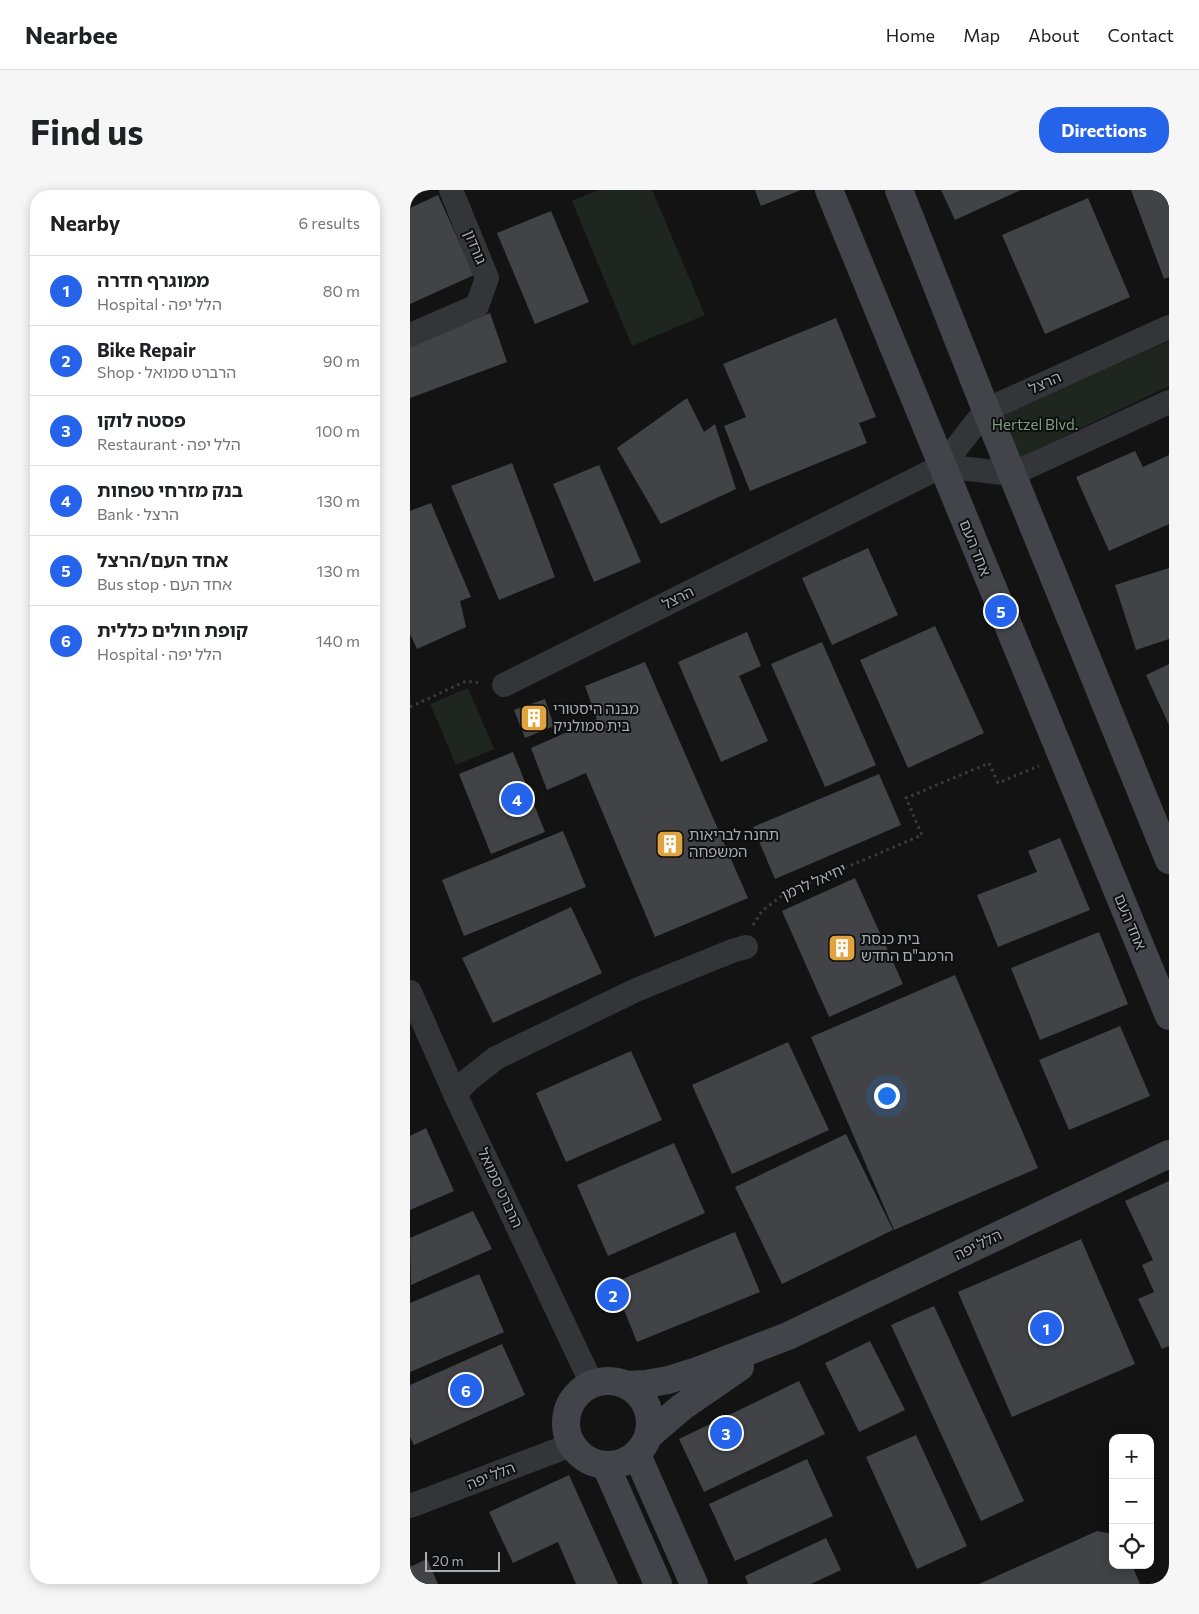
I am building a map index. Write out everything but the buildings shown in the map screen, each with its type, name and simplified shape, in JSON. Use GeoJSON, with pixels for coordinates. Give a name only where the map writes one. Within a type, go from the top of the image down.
{"type":"FeatureCollection","features":[{"type":"Feature","properties":{"kind":"street","name":"גורדון"},"geometry":{"type":"LineString","coordinates":[[410,335],[478,306],[487,278],[450,190]]}},
{"type":"Feature","properties":{"kind":"street","name":"אחד העם"},"geometry":{"type":"LineString","coordinates":[[829,190],[1169,1016]]}},
{"type":"Feature","properties":{"kind":"street"},"geometry":{"type":"LineString","coordinates":[[899,190],[986,410],[1169,860]]}},
{"type":"Feature","properties":{"kind":"street","name":"הרצל"},"geometry":{"type":"LineString","coordinates":[[504,685],[942,466],[986,410],[1169,327]]}},
{"type":"Feature","properties":{"kind":"street"},"geometry":{"type":"LineString","coordinates":[[942,466],[1012,474],[1169,402]]}},
{"type":"Feature","properties":{"kind":"street"},"geometry":{"type":"LineString","coordinates":[[455,1094],[468,1080],[496,1058],[636,990],[746,947]]}},
{"type":"Feature","properties":{"kind":"street","name":"הרברט סמואל"},"geometry":{"type":"LineString","coordinates":[[410,992],[455,1094],[592,1384]]}},
{"type":"Feature","properties":{"kind":"street","name":"הלל יפה"},"geometry":{"type":"LineString","coordinates":[[626,1385],[668,1380],[698,1371],[788,1336],[1169,1154]]}},
{"type":"Feature","properties":{"kind":"street","name":"הלל יפה"},"geometry":{"type":"LineString","coordinates":[[642,1445],[682,1407],[710,1386],[788,1336]]}},
{"type":"Feature","properties":{"kind":"street"},"geometry":{"type":"LineString","coordinates":[[603,1381],[615,1381],[626,1385],[645,1402],[649,1415],[650,1429],[642,1445],[628,1461],[606,1466],[592,1463],[580,1456],[571,1445],[566,1431],[566,1416],[571,1403],[580,1392],[592,1384],[603,1381]]}},
{"type":"Feature","properties":{"kind":"street","name":"הלל יפה"},"geometry":{"type":"LineString","coordinates":[[410,1506],[571,1445]]}},
{"type":"Feature","properties":{"kind":"street"},"geometry":{"type":"LineString","coordinates":[[642,1445],[694,1584]]}},
{"type":"Feature","properties":{"kind":"street"},"geometry":{"type":"LineString","coordinates":[[606,1466],[658,1584]]}},
{"type":"Feature","properties":{"kind":"path"},"geometry":{"type":"LineString","coordinates":[[410,707],[466,681],[504,685]]}},
{"type":"Feature","properties":{"kind":"path","name":"יחיאל לרמן"},"geometry":{"type":"LineString","coordinates":[[746,947],[749,934],[762,911],[784,894],[922,835],[906,798],[989,763],[998,783],[1061,756]]}},
{"type":"Feature","properties":{"kind":"green space"},"geometry":{"type":"Polygon","coordinates":[[[598,190],[652,190],[705,315],[632,346],[572,201],[598,190]]]}},
{"type":"Feature","properties":{"kind":"green space","name":"Hertzel Blvd."},"geometry":{"type":"Polygon","coordinates":[[[1169,341],[1169,386],[1017,459],[999,416],[1169,341]]]}},
{"type":"Feature","properties":{"kind":"green space"},"geometry":{"type":"Polygon","coordinates":[[[468,688],[494,749],[456,765],[430,704],[468,688]]]}},
{"type":"Feature","properties":{"kind":"place","name":"אחד העם/הרצל"},"geometry":{"type":"Point","coordinates":[1001,611]}},
{"type":"Feature","properties":{"kind":"place","name":"מבנה היסטורי בית סמולניק"},"geometry":{"type":"Point","coordinates":[534,718]}},
{"type":"Feature","properties":{"kind":"place","name":"בנק מזרחי טפחות"},"geometry":{"type":"Point","coordinates":[517,799]}},
{"type":"Feature","properties":{"kind":"place","name":"תחנה לבריאות המשפחה"},"geometry":{"type":"Point","coordinates":[670,844]}},
{"type":"Feature","properties":{"kind":"place","name":"בית כנסת הרמב\"ם החדש"},"geometry":{"type":"Point","coordinates":[842,948]}},
{"type":"Feature","properties":{"kind":"place","name":"Bike Repair"},"geometry":{"type":"Point","coordinates":[613,1295]}},
{"type":"Feature","properties":{"kind":"place","name":"ממוגרף חדרה"},"geometry":{"type":"Point","coordinates":[1046,1328]}},
{"type":"Feature","properties":{"kind":"place","name":"קופת חולים כללית"},"geometry":{"type":"Point","coordinates":[466,1390]}},
{"type":"Feature","properties":{"kind":"place","name":"פסטה לוקו"},"geometry":{"type":"Point","coordinates":[726,1433]}}]}
